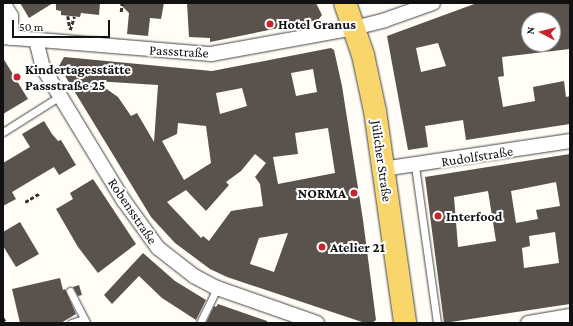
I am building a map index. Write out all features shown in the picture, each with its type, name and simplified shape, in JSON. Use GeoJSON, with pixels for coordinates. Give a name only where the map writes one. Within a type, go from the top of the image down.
{"type":"FeatureCollection","features":[{"type":"Feature","properties":{"kind":"main road","name":"Jülicher Straße"},"geometry":{"type":"LineString","coordinates":[[345,3],[368,75],[405,323]]}},
{"type":"Feature","properties":{"kind":"street"},"geometry":{"type":"LineString","coordinates":[[3,3],[11,16],[7,37]]}},
{"type":"Feature","properties":{"kind":"street","name":"Passstraße"},"geometry":{"type":"LineString","coordinates":[[7,37],[211,54],[354,28],[385,20],[433,3]]}},
{"type":"Feature","properties":{"kind":"street","name":"Robensstraße"},"geometry":{"type":"LineString","coordinates":[[36,40],[43,68],[142,229],[175,263],[217,288],[317,323]]}},
{"type":"Feature","properties":{"kind":"street","name":"Rudolfstraße"},"geometry":{"type":"LineString","coordinates":[[383,169],[415,166],[570,141]]}},
{"type":"Feature","properties":{"kind":"street"},"geometry":{"type":"LineString","coordinates":[[528,323],[570,316]]}},
{"type":"Feature","properties":{"kind":"lane"},"geometry":{"type":"LineString","coordinates":[[3,132],[60,96]]}},
{"type":"Feature","properties":{"kind":"lane"},"geometry":{"type":"LineString","coordinates":[[415,166],[437,323]]}},
{"type":"Feature","properties":{"kind":"lane"},"geometry":{"type":"LineString","coordinates":[[200,323],[217,288]]}},
{"type":"Feature","properties":{"kind":"lane"},"geometry":{"type":"LineString","coordinates":[[70,292],[85,321],[71,323]]}},
{"type":"Feature","properties":{"kind":"path"},"geometry":{"type":"LineString","coordinates":[[121,12],[122,3]]}},
{"type":"Feature","properties":{"kind":"path"},"geometry":{"type":"LineString","coordinates":[[68,16],[70,28],[74,17]]}},
{"type":"Feature","properties":{"kind":"path"},"geometry":{"type":"LineString","coordinates":[[25,202],[40,193]]}},
{"type":"Feature","properties":{"kind":"path"},"geometry":{"type":"LineString","coordinates":[[3,318],[6,323]]}},
{"type":"Feature","properties":{"kind":"building"},"geometry":{"type":"Polygon","coordinates":[[[20,3],[53,3],[29,18],[20,3]]]}},
{"type":"Feature","properties":{"kind":"building"},"geometry":{"type":"Polygon","coordinates":[[[56,3],[100,3],[99,15],[81,13],[80,17],[61,15],[61,11],[56,10],[56,3]]]}},
{"type":"Feature","properties":{"kind":"building"},"geometry":{"type":"Polygon","coordinates":[[[119,3],[164,3],[161,19],[150,18],[148,36],[127,34],[129,13],[119,3]]]}},
{"type":"Feature","properties":{"kind":"building"},"geometry":{"type":"Polygon","coordinates":[[[187,3],[316,3],[322,15],[318,20],[210,42],[210,38],[189,37],[187,3]]]}},
{"type":"Feature","properties":{"kind":"building"},"geometry":{"type":"Polygon","coordinates":[[[477,3],[570,3],[570,49],[561,50],[561,12],[521,12],[521,52],[544,52],[502,57],[504,76],[498,77],[503,107],[535,101],[533,87],[564,81],[566,97],[570,96],[570,124],[466,140],[463,120],[425,126],[428,147],[408,150],[387,36],[477,3]],[[438,43],[416,48],[421,72],[446,66],[438,43]]]}},
{"type":"Feature","properties":{"kind":"building"},"geometry":{"type":"Polygon","coordinates":[[[331,48],[334,50],[342,86],[363,220],[376,320],[372,323],[365,323],[227,277],[210,269],[175,243],[151,217],[59,66],[64,57],[212,71],[331,48]],[[313,69],[291,73],[296,96],[317,92],[313,69]],[[95,81],[118,97],[131,116],[137,113],[154,142],[158,85],[95,81]],[[242,88],[216,93],[220,114],[247,106],[242,88]],[[178,123],[177,134],[162,141],[184,180],[211,163],[206,126],[178,123]],[[328,128],[295,133],[298,154],[273,157],[278,184],[335,173],[328,128]],[[255,154],[241,171],[226,182],[229,185],[206,211],[186,190],[167,202],[201,238],[203,236],[209,241],[231,211],[263,206],[260,184],[255,177],[266,163],[255,154]],[[288,233],[259,238],[250,264],[274,272],[288,233]]]}},
{"type":"Feature","properties":{"kind":"building"},"geometry":{"type":"Polygon","coordinates":[[[3,58],[28,99],[3,114],[3,58]]]}},
{"type":"Feature","properties":{"kind":"building"},"geometry":{"type":"Polygon","coordinates":[[[44,121],[58,141],[61,140],[76,165],[59,175],[54,167],[12,192],[16,199],[3,206],[3,163],[30,147],[22,134],[44,121]]]}},
{"type":"Feature","properties":{"kind":"building"},"geometry":{"type":"Polygon","coordinates":[[[570,154],[570,304],[444,323],[425,177],[570,154]],[[556,182],[511,191],[516,223],[538,219],[536,210],[560,206],[556,182]],[[488,191],[454,197],[458,247],[496,241],[488,191]],[[555,232],[529,236],[530,246],[522,248],[524,268],[559,263],[555,232]]]}},
{"type":"Feature","properties":{"kind":"building"},"geometry":{"type":"Polygon","coordinates":[[[93,179],[136,244],[98,273],[78,247],[56,209],[73,199],[70,193],[93,179]]]}},
{"type":"Feature","properties":{"kind":"building"},"geometry":{"type":"Polygon","coordinates":[[[20,222],[39,254],[16,267],[3,246],[3,232],[20,222]]]}},
{"type":"Feature","properties":{"kind":"building"},"geometry":{"type":"Polygon","coordinates":[[[143,253],[175,281],[206,300],[196,320],[162,298],[139,276],[112,304],[104,295],[143,253]]]}},
{"type":"Feature","properties":{"kind":"building"},"geometry":{"type":"Polygon","coordinates":[[[60,278],[63,290],[65,289],[76,314],[61,323],[20,323],[12,289],[60,278]]]}},
{"type":"Feature","properties":{"kind":"building"},"geometry":{"type":"Polygon","coordinates":[[[79,285],[82,295],[78,296],[73,287],[79,285]]]}},
{"type":"Feature","properties":{"kind":"building"},"geometry":{"type":"Polygon","coordinates":[[[218,304],[267,321],[267,323],[206,323],[214,306],[216,307],[218,304]]]}},
{"type":"Feature","properties":{"kind":"place","name":"Hotel Granus"},"geometry":{"type":"Point","coordinates":[270,24]}},
{"type":"Feature","properties":{"kind":"place","name":"Kindertagesstätte Passstraße 25"},"geometry":{"type":"Point","coordinates":[17,77]}},
{"type":"Feature","properties":{"kind":"place","name":"NORMA"},"geometry":{"type":"Point","coordinates":[354,193]}},
{"type":"Feature","properties":{"kind":"place","name":"Interfood"},"geometry":{"type":"Point","coordinates":[438,216]}},
{"type":"Feature","properties":{"kind":"place","name":"Atelier 21"},"geometry":{"type":"Point","coordinates":[322,247]}}]}
